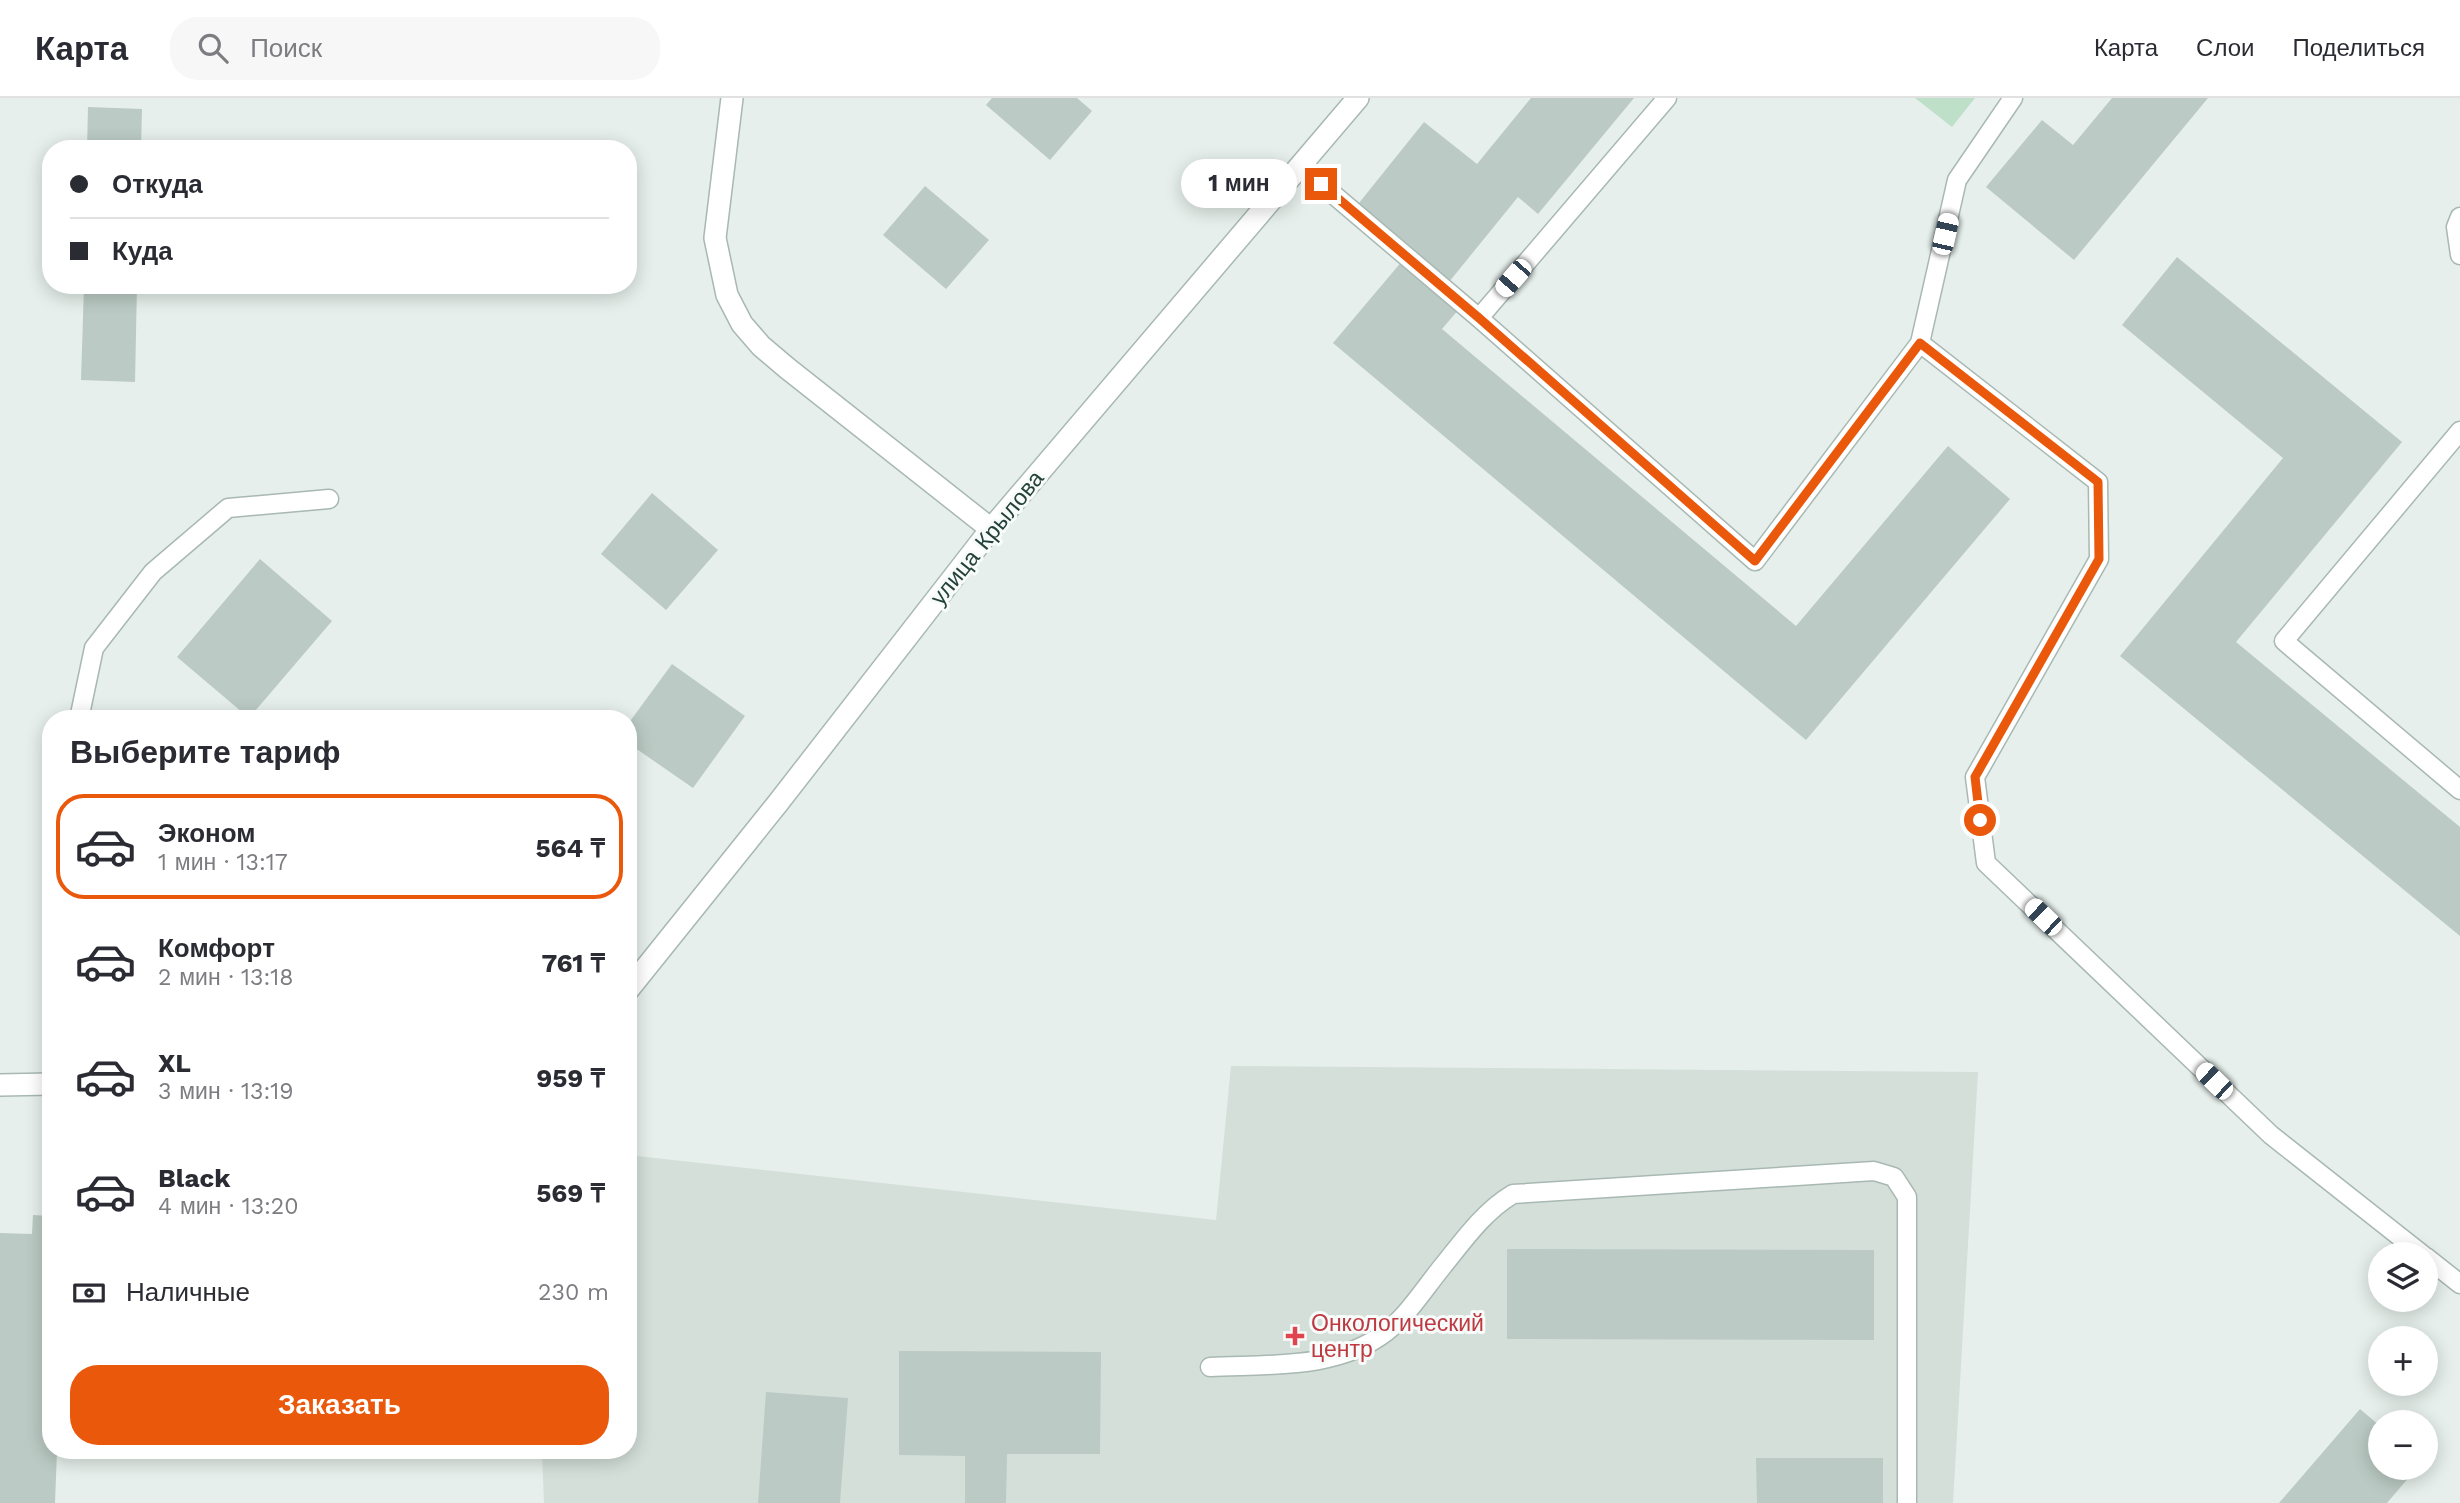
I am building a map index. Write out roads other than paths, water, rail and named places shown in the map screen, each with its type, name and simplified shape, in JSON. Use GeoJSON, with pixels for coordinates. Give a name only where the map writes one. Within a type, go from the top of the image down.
{"type":"FeatureCollection","features":[{"type":"Feature","properties":{"kind":"street"},"geometry":{"type":"LineString","coordinates":[[732,98],[715,238],[727,295],[742,324],[761,346],[787,368],[992,529]]}},
{"type":"Feature","properties":{"kind":"street","name":"улица Крылова"},"geometry":{"type":"LineString","coordinates":[[637,979],[992,529],[1358,98]]}},
{"type":"Feature","properties":{"kind":"street"},"geometry":{"type":"LineString","coordinates":[[0,1085],[42,1084]]}},
{"type":"Feature","properties":{"kind":"lane"},"geometry":{"type":"LineString","coordinates":[[1479,318],[1667,98]]}},
{"type":"Feature","properties":{"kind":"lane"},"geometry":{"type":"LineString","coordinates":[[1301,167],[1479,318],[1755,561],[1920,343],[1957,180],[2013,98]]}},
{"type":"Feature","properties":{"kind":"lane"},"geometry":{"type":"LineString","coordinates":[[2460,217],[2456,226],[2460,255]]}},
{"type":"Feature","properties":{"kind":"lane"},"geometry":{"type":"LineString","coordinates":[[1920,343],[2098,482],[2099,559],[1975,777],[1986,863],[2272,1135],[2406,1242]]}},
{"type":"Feature","properties":{"kind":"lane"},"geometry":{"type":"LineString","coordinates":[[2460,431],[2284,641],[2460,790]]}},
{"type":"Feature","properties":{"kind":"lane"},"geometry":{"type":"LineString","coordinates":[[81,710],[94,648],[153,572],[228,508],[329,499]]}},
{"type":"Feature","properties":{"kind":"lane"},"geometry":{"type":"LineString","coordinates":[[1210,1367],[1298,1363],[1346,1355],[1366,1344],[1385,1332],[1403,1315],[1481,1219],[1496,1204],[1513,1194],[1874,1171],[1894,1177],[1907,1197],[1908,1503]]}},
{"type":"Feature","properties":{"kind":"lane"},"geometry":{"type":"LineString","coordinates":[[2438,1267],[2460,1284]]}},
{"type":"Feature","properties":{"kind":"place","name":"Онкологический центр"},"geometry":{"type":"Point","coordinates":[1295,1336]}}]}
